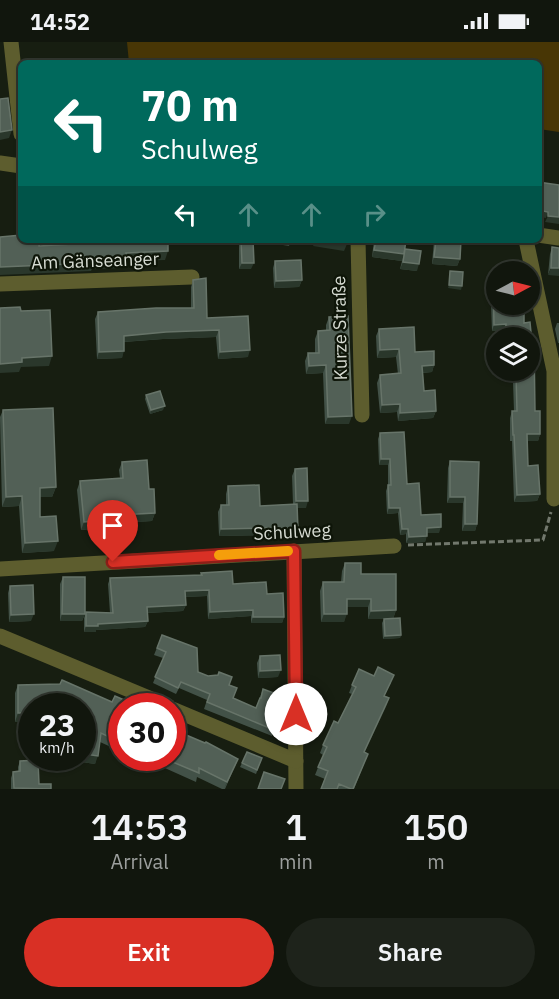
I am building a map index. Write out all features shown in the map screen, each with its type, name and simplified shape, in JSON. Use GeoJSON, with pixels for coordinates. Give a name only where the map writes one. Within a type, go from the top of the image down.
{"type":"FeatureCollection","features":[{"type":"Feature","properties":{"kind":"street"},"geometry":{"type":"LineString","coordinates":[[10,42],[18,109]]}},
{"type":"Feature","properties":{"kind":"street"},"geometry":{"type":"LineString","coordinates":[[0,163],[18,166]]}},
{"type":"Feature","properties":{"kind":"street"},"geometry":{"type":"LineString","coordinates":[[542,236],[559,238]]}},
{"type":"Feature","properties":{"kind":"street","name":"Kurze Straße"},"geometry":{"type":"LineString","coordinates":[[358,243],[362,416]]}},
{"type":"Feature","properties":{"kind":"street"},"geometry":{"type":"LineString","coordinates":[[527,243],[554,371],[554,499]]}},
{"type":"Feature","properties":{"kind":"street","name":"Am Gänseanger"},"geometry":{"type":"LineString","coordinates":[[0,284],[192,277]]}},
{"type":"Feature","properties":{"kind":"street","name":"Schulweg"},"geometry":{"type":"LineString","coordinates":[[0,569],[394,546]]}},
{"type":"Feature","properties":{"kind":"street"},"geometry":{"type":"LineString","coordinates":[[294,551],[296,789]]}},
{"type":"Feature","properties":{"kind":"street"},"geometry":{"type":"LineString","coordinates":[[0,636],[137,693]]}},
{"type":"Feature","properties":{"kind":"street"},"geometry":{"type":"LineString","coordinates":[[186,714],[296,761]]}},
{"type":"Feature","properties":{"kind":"path"},"geometry":{"type":"LineString","coordinates":[[394,546],[543,540],[554,499]]}},
{"type":"Feature","properties":{"kind":"shaded area"},"geometry":{"type":"Polygon","coordinates":[[[127,42],[559,42],[559,132],[542,129],[542,60],[129,60],[127,42]]]}},
{"type":"Feature","properties":{"kind":"building"},"geometry":{"type":"Polygon","coordinates":[[[8,98],[12,130],[0,132],[0,99],[8,98]]]}},
{"type":"Feature","properties":{"kind":"building"},"geometry":{"type":"Polygon","coordinates":[[[542,183],[559,185],[559,217],[548,216],[548,212],[542,211],[542,183]]]}},
{"type":"Feature","properties":{"kind":"building"},"geometry":{"type":"Polygon","coordinates":[[[18,235],[18,243],[39,243],[39,246],[73,243],[168,243],[168,251],[126,253],[127,260],[0,267],[0,237],[18,235]]]}},
{"type":"Feature","properties":{"kind":"building"},"geometry":{"type":"Polygon","coordinates":[[[241,243],[253,243],[254,263],[242,263],[241,243]]]}},
{"type":"Feature","properties":{"kind":"building"},"geometry":{"type":"Polygon","coordinates":[[[375,243],[406,243],[404,254],[374,250],[375,243]]]}},
{"type":"Feature","properties":{"kind":"building"},"geometry":{"type":"Polygon","coordinates":[[[436,243],[461,243],[460,259],[434,257],[436,243]]]}},
{"type":"Feature","properties":{"kind":"building"},"geometry":{"type":"Polygon","coordinates":[[[552,247],[559,248],[559,268],[551,268],[552,247]]]}},
{"type":"Feature","properties":{"kind":"building"},"geometry":{"type":"Polygon","coordinates":[[[405,249],[421,251],[419,264],[403,262],[405,249]]]}},
{"type":"Feature","properties":{"kind":"building"},"geometry":{"type":"Polygon","coordinates":[[[301,260],[302,280],[276,281],[275,261],[301,260]]]}},
{"type":"Feature","properties":{"kind":"building"},"geometry":{"type":"Polygon","coordinates":[[[450,271],[463,272],[462,286],[449,285],[450,271]]]}},
{"type":"Feature","properties":{"kind":"building"},"geometry":{"type":"Polygon","coordinates":[[[206,278],[207,318],[248,316],[250,350],[220,352],[219,330],[124,336],[124,351],[99,352],[98,312],[194,308],[193,280],[206,278]]]}},
{"type":"Feature","properties":{"kind":"building"},"geometry":{"type":"Polygon","coordinates":[[[20,307],[21,311],[50,310],[52,356],[22,358],[22,362],[0,364],[0,308],[20,307]]]}},
{"type":"Feature","properties":{"kind":"building"},"geometry":{"type":"Polygon","coordinates":[[[494,315],[524,315],[524,323],[530,322],[530,327],[506,327],[506,324],[494,325],[494,315]]]}},
{"type":"Feature","properties":{"kind":"building"},"geometry":{"type":"Polygon","coordinates":[[[348,316],[352,416],[328,417],[326,365],[309,366],[308,353],[319,353],[318,331],[330,330],[329,317],[348,316]]]}},
{"type":"Feature","properties":{"kind":"building"},"geometry":{"type":"Polygon","coordinates":[[[414,327],[415,352],[434,351],[434,365],[422,366],[424,391],[435,390],[436,411],[400,413],[400,404],[382,405],[380,375],[401,373],[399,349],[380,350],[379,329],[414,327]]]}},
{"type":"Feature","properties":{"kind":"building"},"geometry":{"type":"Polygon","coordinates":[[[516,381],[535,381],[535,411],[540,411],[540,434],[527,434],[528,466],[538,465],[540,494],[517,495],[512,411],[517,411],[516,381]]]}},
{"type":"Feature","properties":{"kind":"building"},"geometry":{"type":"Polygon","coordinates":[[[160,391],[165,406],[151,410],[146,395],[160,391]]]}},
{"type":"Feature","properties":{"kind":"building"},"geometry":{"type":"Polygon","coordinates":[[[53,408],[56,487],[40,488],[40,517],[56,516],[58,541],[25,543],[22,496],[6,497],[3,410],[53,408]]]}},
{"type":"Feature","properties":{"kind":"building"},"geometry":{"type":"Polygon","coordinates":[[[404,432],[407,484],[419,483],[421,515],[441,514],[441,527],[427,528],[427,536],[409,537],[408,529],[402,529],[400,508],[389,508],[390,459],[381,459],[380,433],[404,432]]]}},
{"type":"Feature","properties":{"kind":"building"},"geometry":{"type":"Polygon","coordinates":[[[147,460],[149,489],[154,489],[155,513],[119,515],[120,519],[84,522],[80,481],[123,478],[122,462],[147,460]]]}},
{"type":"Feature","properties":{"kind":"building"},"geometry":{"type":"Polygon","coordinates":[[[450,461],[479,462],[477,524],[465,524],[465,497],[450,497],[450,461]]]}},
{"type":"Feature","properties":{"kind":"building"},"geometry":{"type":"Polygon","coordinates":[[[307,468],[308,501],[296,501],[295,469],[307,468]]]}},
{"type":"Feature","properties":{"kind":"building"},"geometry":{"type":"Polygon","coordinates":[[[259,485],[260,506],[297,504],[298,530],[270,532],[270,528],[221,529],[221,505],[229,505],[228,486],[259,485]]]}},
{"type":"Feature","properties":{"kind":"building"},"geometry":{"type":"Polygon","coordinates":[[[345,563],[361,563],[361,574],[396,574],[396,610],[371,611],[371,599],[347,599],[347,614],[324,614],[323,582],[344,582],[345,563]]]}},
{"type":"Feature","properties":{"kind":"building"},"geometry":{"type":"Polygon","coordinates":[[[232,571],[233,584],[266,582],[267,594],[283,593],[284,617],[253,617],[253,610],[210,612],[209,590],[185,591],[186,605],[147,607],[148,621],[86,626],[86,612],[113,613],[110,578],[202,575],[201,573],[232,571]]]}},
{"type":"Feature","properties":{"kind":"building"},"geometry":{"type":"Polygon","coordinates":[[[63,577],[85,577],[85,614],[62,614],[63,577]]]}},
{"type":"Feature","properties":{"kind":"building"},"geometry":{"type":"Polygon","coordinates":[[[33,585],[34,614],[11,615],[10,586],[33,585]]]}},
{"type":"Feature","properties":{"kind":"building"},"geometry":{"type":"Polygon","coordinates":[[[400,618],[401,635],[385,636],[384,619],[400,618]]]}},
{"type":"Feature","properties":{"kind":"building"},"geometry":{"type":"Polygon","coordinates":[[[162,635],[197,648],[198,672],[208,676],[218,675],[219,672],[232,677],[229,685],[237,688],[233,698],[256,708],[263,689],[287,698],[274,730],[207,702],[210,694],[181,682],[178,688],[155,677],[166,652],[157,648],[162,635]]]}},
{"type":"Feature","properties":{"kind":"building"},"geometry":{"type":"Polygon","coordinates":[[[280,655],[281,670],[260,671],[260,656],[280,655]]]}},
{"type":"Feature","properties":{"kind":"building"},"geometry":{"type":"Polygon","coordinates":[[[378,667],[394,675],[384,696],[389,698],[364,752],[368,754],[353,789],[339,784],[337,789],[321,789],[328,771],[318,767],[327,747],[323,745],[334,721],[338,723],[356,687],[352,685],[359,669],[374,676],[378,667]]]}},
{"type":"Feature","properties":{"kind":"building"},"geometry":{"type":"Polygon","coordinates":[[[62,680],[92,693],[18,693],[18,685],[60,684],[62,680]]]}},
{"type":"Feature","properties":{"kind":"building"},"geometry":{"type":"Polygon","coordinates":[[[96,695],[108,700],[108,736],[101,733],[98,756],[96,756],[96,695]]]}},
{"type":"Feature","properties":{"kind":"building"},"geometry":{"type":"Polygon","coordinates":[[[186,735],[206,742],[238,759],[227,782],[199,768],[199,773],[186,768],[186,735]]]}},
{"type":"Feature","properties":{"kind":"building"},"geometry":{"type":"Polygon","coordinates":[[[247,752],[262,758],[257,770],[242,763],[247,752]]]}},
{"type":"Feature","properties":{"kind":"building"},"geometry":{"type":"Polygon","coordinates":[[[38,771],[39,784],[51,784],[51,789],[14,788],[13,772],[38,771]]]}},
{"type":"Feature","properties":{"kind":"building"},"geometry":{"type":"Polygon","coordinates":[[[264,772],[285,779],[281,789],[258,789],[264,772]]]}},
{"type":"Feature","properties":{"kind":"slow traffic"},"geometry":{"type":"LineString","coordinates":[[219,555],[288,551]]}},
{"type":"Feature","properties":{"kind":"route"},"geometry":{"type":"LineString","coordinates":[[113,562],[294,551],[296,714]]}}]}
